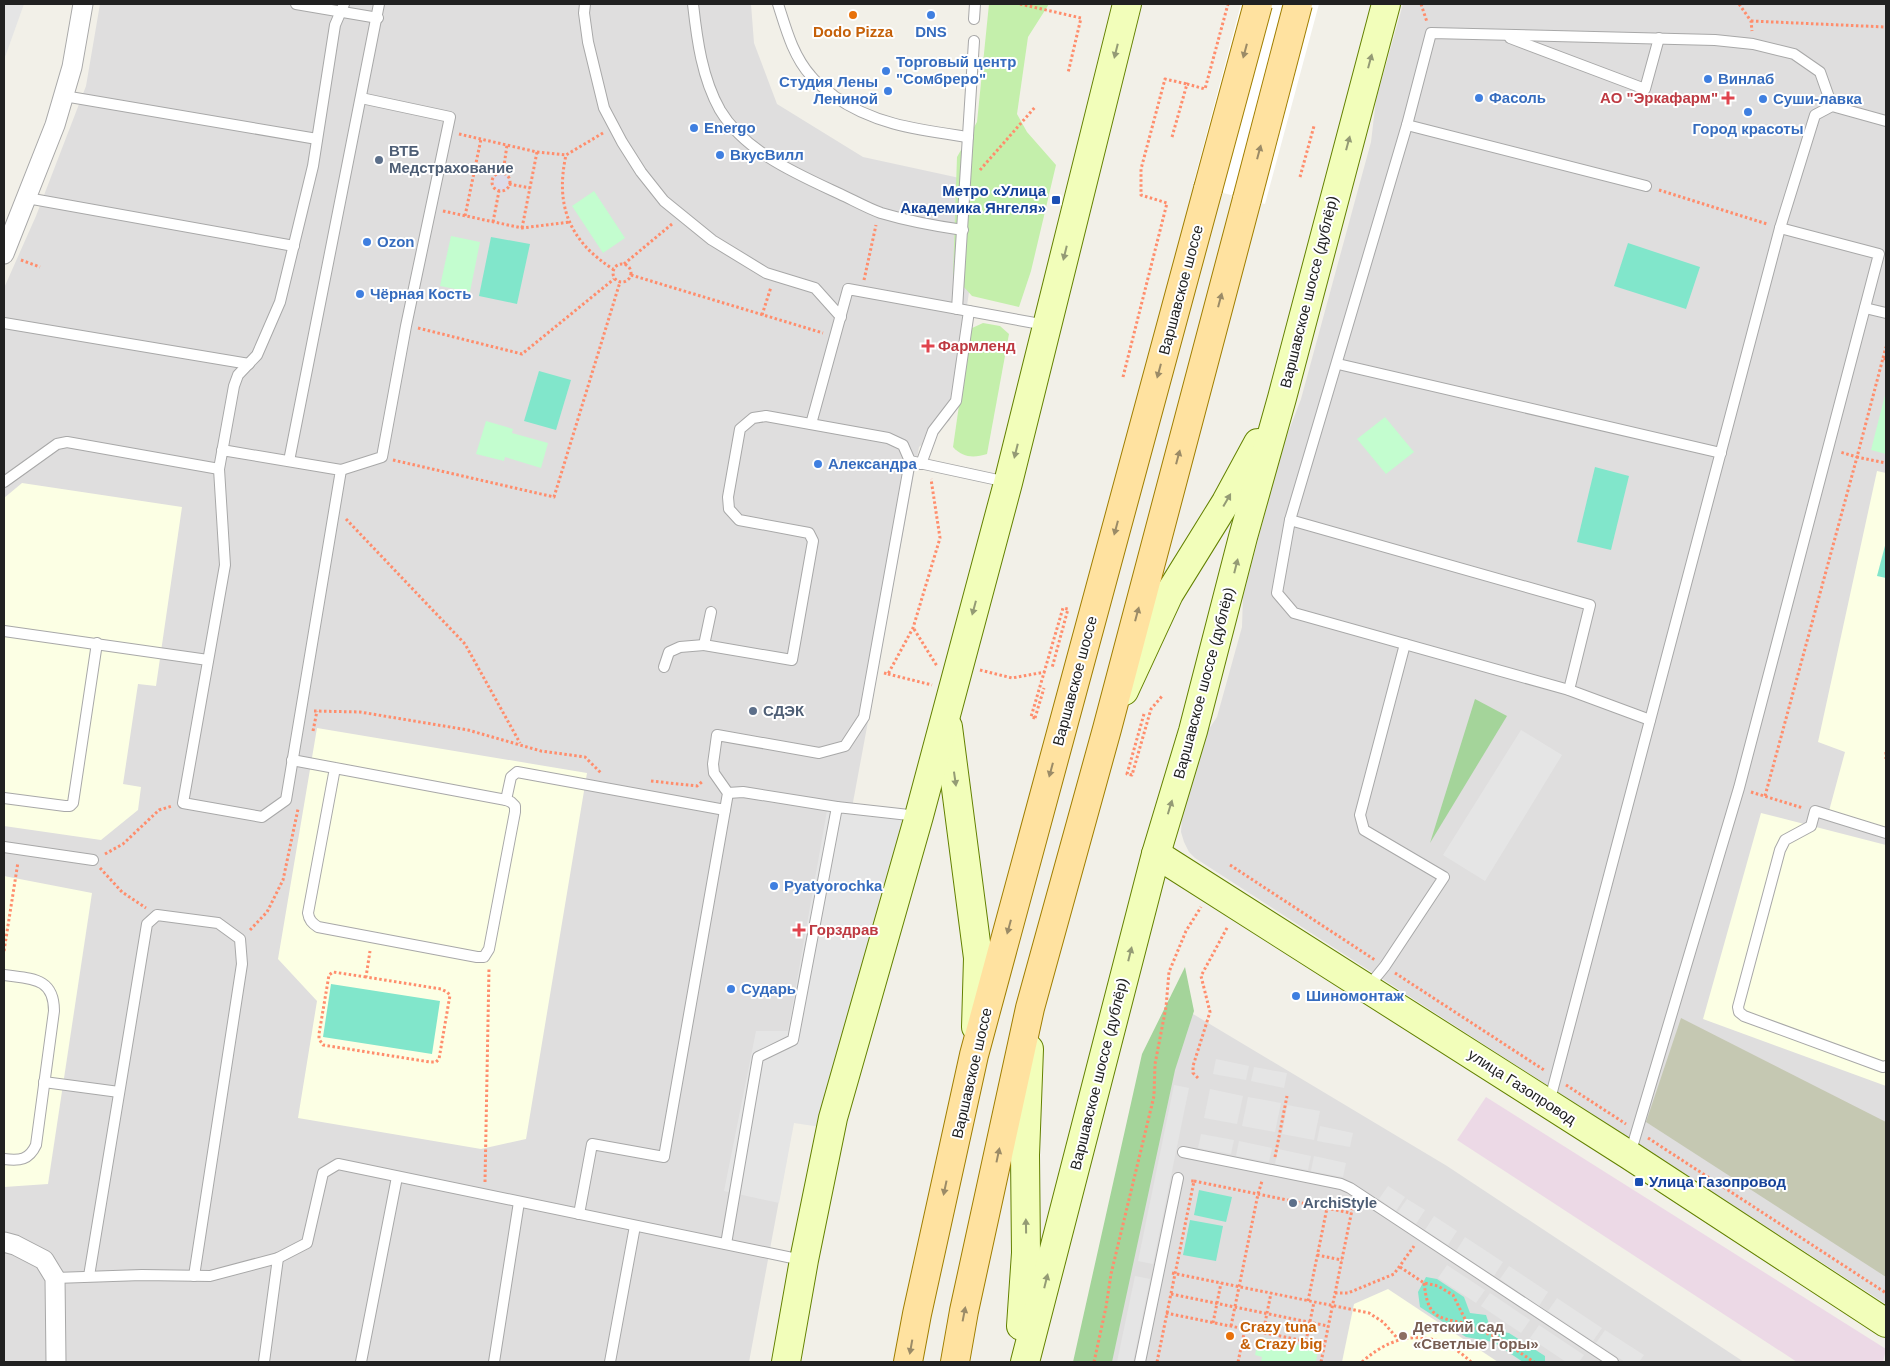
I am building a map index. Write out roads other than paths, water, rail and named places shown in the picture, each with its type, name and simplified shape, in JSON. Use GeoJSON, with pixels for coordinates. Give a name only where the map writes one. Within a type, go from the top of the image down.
{"type":"FeatureCollection","features":[{"type":"Feature","properties":{"kind":"main road"},"geometry":{"type":"LineString","coordinates":[[786,1362],[804,1260],[833,1118],[918,816],[1008,483],[1127,4]]}},
{"type":"Feature","properties":{"kind":"main road","name":"Варшавское шоссе"},"geometry":{"type":"LineString","coordinates":[[908,1362],[974,1055],[1258,4]]}},
{"type":"Feature","properties":{"kind":"main road"},"geometry":{"type":"LineString","coordinates":[[955,1362],[964,1311],[1030,1008],[1298,4]]}},
{"type":"Feature","properties":{"kind":"main road","name":"Варшавское шоссе (дублёр)"},"geometry":{"type":"LineString","coordinates":[[1025,1362],[1156,854],[1193,731],[1386,4]]}},
{"type":"Feature","properties":{"kind":"main road"},"geometry":{"type":"LineString","coordinates":[[1106,729],[1170,594],[1226,502],[1282,398]]}},
{"type":"Feature","properties":{"kind":"main road"},"geometry":{"type":"LineString","coordinates":[[949,702],[978,958],[974,1055]]}},
{"type":"Feature","properties":{"kind":"main road","name":"улица Газопровод"},"geometry":{"type":"LineString","coordinates":[[1156,854],[1629,1155],[1886,1323]]}},
{"type":"Feature","properties":{"kind":"main road"},"geometry":{"type":"LineString","coordinates":[[1019,1362],[1026,1254],[1025,1155],[1030,1008]]}},
{"type":"Feature","properties":{"kind":"street"},"geometry":{"type":"LineString","coordinates":[[4,254],[27,198],[64,96],[72,67],[83,4]]}},
{"type":"Feature","properties":{"kind":"street"},"geometry":{"type":"LineString","coordinates":[[4,1242],[15,1245],[44,1260],[55,1278],[56,1362]]}},
{"type":"Feature","properties":{"kind":"lane"},"geometry":{"type":"LineString","coordinates":[[296,4],[343,7],[378,18]]}},
{"type":"Feature","properties":{"kind":"lane"},"geometry":{"type":"LineString","coordinates":[[289,461],[378,18],[379,4]]}},
{"type":"Feature","properties":{"kind":"lane"},"geometry":{"type":"LineString","coordinates":[[585,4],[584,12],[592,63],[604,108],[641,172],[664,201],[712,240],[766,273],[815,288],[841,316]]}},
{"type":"Feature","properties":{"kind":"lane"},"geometry":{"type":"LineString","coordinates":[[693,4],[704,74],[721,111],[741,135],[767,156],[878,212],[930,225],[963,230]]}},
{"type":"Feature","properties":{"kind":"lane"},"geometry":{"type":"LineString","coordinates":[[778,4],[788,36],[811,77],[845,103],[876,119],[906,128],[968,137]]}},
{"type":"Feature","properties":{"kind":"lane"},"geometry":{"type":"LineString","coordinates":[[974,19],[975,4]]}},
{"type":"Feature","properties":{"kind":"lane"},"geometry":{"type":"LineString","coordinates":[[342,470],[286,800],[262,817],[183,803],[225,565],[219,468],[234,386],[238,375],[257,355],[280,302],[313,166],[335,26],[343,7]]}},
{"type":"Feature","properties":{"kind":"lane"},"geometry":{"type":"LineString","coordinates":[[1650,720],[1569,690],[1294,613],[1277,594],[1290,520],[1338,364],[1407,125],[1431,33],[1659,38],[1715,40],[1753,44],[1794,54],[1820,72],[1832,106]]}},
{"type":"Feature","properties":{"kind":"lane"},"geometry":{"type":"LineString","coordinates":[[1502,34],[1646,89],[1659,38]]}},
{"type":"Feature","properties":{"kind":"lane"},"geometry":{"type":"LineString","coordinates":[[956,309],[963,230],[974,41]]}},
{"type":"Feature","properties":{"kind":"lane"},"geometry":{"type":"LineString","coordinates":[[64,96],[317,139]]}},
{"type":"Feature","properties":{"kind":"lane"},"geometry":{"type":"LineString","coordinates":[[222,450],[342,470],[382,457],[406,326],[450,117],[361,98]]}},
{"type":"Feature","properties":{"kind":"lane"},"geometry":{"type":"LineString","coordinates":[[1548,1104],[1780,228],[1815,115],[1832,106],[1886,120]]}},
{"type":"Feature","properties":{"kind":"lane"},"geometry":{"type":"LineString","coordinates":[[1407,125],[1646,186]]}},
{"type":"Feature","properties":{"kind":"lane"},"geometry":{"type":"LineString","coordinates":[[27,198],[294,246]]}},
{"type":"Feature","properties":{"kind":"lane"},"geometry":{"type":"LineString","coordinates":[[1629,1155],[1739,788],[1879,254],[1780,228]]}},
{"type":"Feature","properties":{"kind":"lane"},"geometry":{"type":"LineString","coordinates":[[811,424],[848,289],[1047,325]]}},
{"type":"Feature","properties":{"kind":"lane"},"geometry":{"type":"LineString","coordinates":[[1865,308],[1886,313]]}},
{"type":"Feature","properties":{"kind":"lane"},"geometry":{"type":"LineString","coordinates":[[925,465],[933,431],[956,402],[969,311]]}},
{"type":"Feature","properties":{"kind":"lane"},"geometry":{"type":"LineString","coordinates":[[4,324],[249,364]]}},
{"type":"Feature","properties":{"kind":"lane"},"geometry":{"type":"LineString","coordinates":[[1338,364],[1721,453]]}},
{"type":"Feature","properties":{"kind":"lane"},"geometry":{"type":"LineString","coordinates":[[579,1214],[592,1144],[664,1157],[728,793],[714,773],[713,764],[717,736],[819,753],[845,746],[864,717],[910,461],[903,445],[888,438],[766,416],[753,418],[740,429],[728,497],[729,509],[739,520],[809,533],[813,541],[792,660],[704,645],[680,647],[669,652],[664,667]]}},
{"type":"Feature","properties":{"kind":"lane"},"geometry":{"type":"LineString","coordinates":[[4,482],[57,444],[67,442],[219,468]]}},
{"type":"Feature","properties":{"kind":"lane"},"geometry":{"type":"LineString","coordinates":[[910,461],[1008,483]]}},
{"type":"Feature","properties":{"kind":"lane"},"geometry":{"type":"LineString","coordinates":[[1290,520],[1590,605],[1569,690]]}},
{"type":"Feature","properties":{"kind":"lane"},"geometry":{"type":"LineString","coordinates":[[704,645],[711,612]]}},
{"type":"Feature","properties":{"kind":"lane"},"geometry":{"type":"LineString","coordinates":[[4,631],[208,660]]}},
{"type":"Feature","properties":{"kind":"lane"},"geometry":{"type":"LineString","coordinates":[[4,798],[65,806],[70,806],[73,803],[97,643]]}},
{"type":"Feature","properties":{"kind":"lane"},"geometry":{"type":"LineString","coordinates":[[1368,988],[1444,878],[1364,830],[1360,815],[1405,644]]}},
{"type":"Feature","properties":{"kind":"lane"},"geometry":{"type":"LineString","coordinates":[[292,760],[307,763],[335,768],[506,800],[515,806],[489,949],[484,957],[318,927],[309,919],[308,913],[335,768]]}},
{"type":"Feature","properties":{"kind":"lane"},"geometry":{"type":"LineString","coordinates":[[506,800],[511,778],[517,772],[725,810]]}},
{"type":"Feature","properties":{"kind":"lane"},"geometry":{"type":"LineString","coordinates":[[728,793],[743,792],[837,807],[918,816]]}},
{"type":"Feature","properties":{"kind":"lane"},"geometry":{"type":"LineString","coordinates":[[726,1244],[758,1057],[793,1040],[837,807]]}},
{"type":"Feature","properties":{"kind":"lane"},"geometry":{"type":"LineString","coordinates":[[1886,833],[1815,811],[1812,826],[1782,844],[1738,1007],[1739,1012],[1744,1016],[1883,1067],[1886,1066]]}},
{"type":"Feature","properties":{"kind":"lane"},"geometry":{"type":"LineString","coordinates":[[4,847],[93,860]]}},
{"type":"Feature","properties":{"kind":"lane"},"geometry":{"type":"LineString","coordinates":[[89,1276],[147,924],[157,915],[218,923],[240,939],[242,964],[194,1276]]}},
{"type":"Feature","properties":{"kind":"lane"},"geometry":{"type":"LineString","coordinates":[[4,975],[36,980],[47,986],[54,997],[54,1011],[36,1145],[31,1154],[23,1159],[4,1159]]}},
{"type":"Feature","properties":{"kind":"lane"},"geometry":{"type":"LineString","coordinates":[[44,1082],[119,1092]]}},
{"type":"Feature","properties":{"kind":"lane"},"geometry":{"type":"LineString","coordinates":[[1183,1152],[1341,1184],[1356,1192],[1613,1362]]}},
{"type":"Feature","properties":{"kind":"lane"},"geometry":{"type":"LineString","coordinates":[[55,1278],[89,1276],[210,1276],[278,1258],[307,1243],[323,1173],[338,1164],[804,1260]]}},
{"type":"Feature","properties":{"kind":"lane"},"geometry":{"type":"LineString","coordinates":[[361,1362],[397,1177]]}},
{"type":"Feature","properties":{"kind":"lane"},"geometry":{"type":"LineString","coordinates":[[1140,1362],[1178,1178]]}},
{"type":"Feature","properties":{"kind":"lane"},"geometry":{"type":"LineString","coordinates":[[494,1362],[519,1202]]}},
{"type":"Feature","properties":{"kind":"lane"},"geometry":{"type":"LineString","coordinates":[[610,1362],[635,1226]]}},
{"type":"Feature","properties":{"kind":"lane"},"geometry":{"type":"LineString","coordinates":[[264,1362],[278,1258]]}},
{"type":"Feature","properties":{"kind":"place","name":"Dodo Pizza"},"geometry":{"type":"Point","coordinates":[853,15]}},
{"type":"Feature","properties":{"kind":"place","name":"DNS"},"geometry":{"type":"Point","coordinates":[931,15]}},
{"type":"Feature","properties":{"kind":"place","name":"Торговый центр \"Сомбреро\""},"geometry":{"type":"Point","coordinates":[886,71]}},
{"type":"Feature","properties":{"kind":"place","name":"Винлаб"},"geometry":{"type":"Point","coordinates":[1708,79]}},
{"type":"Feature","properties":{"kind":"place","name":"Студия Лены Лениной"},"geometry":{"type":"Point","coordinates":[888,91]}},
{"type":"Feature","properties":{"kind":"place","name":"Фасоль"},"geometry":{"type":"Point","coordinates":[1479,98]}},
{"type":"Feature","properties":{"kind":"place","name":"АО \"Эркафарм\""},"geometry":{"type":"Point","coordinates":[1728,98]}},
{"type":"Feature","properties":{"kind":"place","name":"Суши-лавка"},"geometry":{"type":"Point","coordinates":[1763,99]}},
{"type":"Feature","properties":{"kind":"place","name":"Город красоты"},"geometry":{"type":"Point","coordinates":[1748,112]}},
{"type":"Feature","properties":{"kind":"place","name":"Energo"},"geometry":{"type":"Point","coordinates":[694,128]}},
{"type":"Feature","properties":{"kind":"place","name":"ВкусВилл"},"geometry":{"type":"Point","coordinates":[720,155]}},
{"type":"Feature","properties":{"kind":"place","name":"ВТБ Медстрахование"},"geometry":{"type":"Point","coordinates":[379,160]}},
{"type":"Feature","properties":{"kind":"place","name":"Метро «Улица Академика Янгеля»"},"geometry":{"type":"Point","coordinates":[1056,200]}},
{"type":"Feature","properties":{"kind":"place","name":"Ozon"},"geometry":{"type":"Point","coordinates":[367,242]}},
{"type":"Feature","properties":{"kind":"place","name":"Чёрная Кость"},"geometry":{"type":"Point","coordinates":[360,294]}},
{"type":"Feature","properties":{"kind":"place","name":"Фармленд"},"geometry":{"type":"Point","coordinates":[928,346]}},
{"type":"Feature","properties":{"kind":"place","name":"Александра"},"geometry":{"type":"Point","coordinates":[818,464]}},
{"type":"Feature","properties":{"kind":"place","name":"СДЭК"},"geometry":{"type":"Point","coordinates":[753,711]}},
{"type":"Feature","properties":{"kind":"place","name":"Pyatyorochka"},"geometry":{"type":"Point","coordinates":[774,886]}},
{"type":"Feature","properties":{"kind":"place","name":"Горздрав"},"geometry":{"type":"Point","coordinates":[799,930]}},
{"type":"Feature","properties":{"kind":"place","name":"Сударь"},"geometry":{"type":"Point","coordinates":[731,989]}},
{"type":"Feature","properties":{"kind":"place","name":"Шиномонтаж"},"geometry":{"type":"Point","coordinates":[1296,996]}},
{"type":"Feature","properties":{"kind":"place","name":"Улица Газопровод"},"geometry":{"type":"Point","coordinates":[1639,1182]}},
{"type":"Feature","properties":{"kind":"place","name":"ArchiStyle"},"geometry":{"type":"Point","coordinates":[1293,1203]}},
{"type":"Feature","properties":{"kind":"place","name":"Crazy tuna & Crazy big"},"geometry":{"type":"Point","coordinates":[1230,1336]}},
{"type":"Feature","properties":{"kind":"place","name":"Детский сад «Светлые Горы»"},"geometry":{"type":"Point","coordinates":[1403,1336]}}]}
